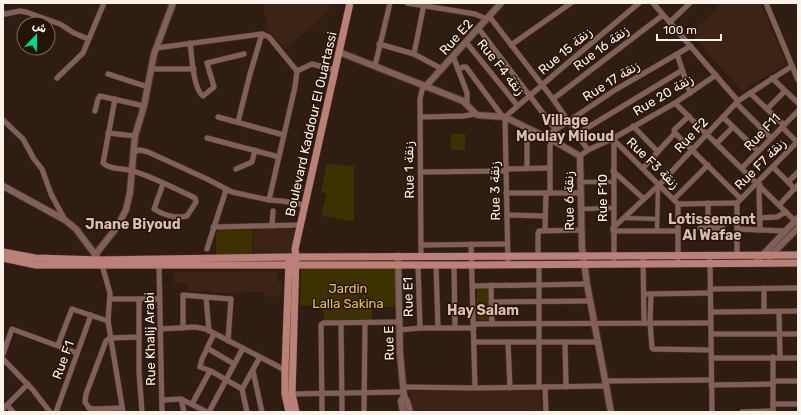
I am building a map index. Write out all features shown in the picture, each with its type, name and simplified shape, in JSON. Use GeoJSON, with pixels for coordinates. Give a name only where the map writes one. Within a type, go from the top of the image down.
{"type":"FeatureCollection","features":[{"type":"Feature","properties":{"kind":"main road","name":"Boulevard Kaddour El Ouartassi"},"geometry":{"type":"LineString","coordinates":[[291,307],[292,265],[294,254],[350,3]]}},
{"type":"Feature","properties":{"kind":"main road"},"geometry":{"type":"LineString","coordinates":[[3,252],[35,258],[99,260],[159,265],[584,264],[614,260]]}},
{"type":"Feature","properties":{"kind":"main road"},"geometry":{"type":"LineString","coordinates":[[3,258],[36,265],[99,260],[294,254],[421,257],[583,256],[614,260],[710,259],[755,263],[771,255],[798,255]]}},
{"type":"Feature","properties":{"kind":"main road"},"geometry":{"type":"LineString","coordinates":[[710,259],[737,255],[798,263]]}},
{"type":"Feature","properties":{"kind":"main road"},"geometry":{"type":"LineString","coordinates":[[289,412],[285,370],[291,307]]}},
{"type":"Feature","properties":{"kind":"main road"},"geometry":{"type":"LineString","coordinates":[[291,307],[288,394],[296,412]]}},
{"type":"Feature","properties":{"kind":"street"},"geometry":{"type":"LineString","coordinates":[[57,78],[82,54],[104,3]]}},
{"type":"Feature","properties":{"kind":"street"},"geometry":{"type":"LineString","coordinates":[[99,260],[124,214],[129,199],[133,152],[151,69],[156,48],[173,3]]}},
{"type":"Feature","properties":{"kind":"street"},"geometry":{"type":"LineString","coordinates":[[375,66],[379,44],[390,3]]}},
{"type":"Feature","properties":{"kind":"street"},"geometry":{"type":"LineString","coordinates":[[407,3],[424,4],[488,18],[542,84],[588,150]]}},
{"type":"Feature","properties":{"kind":"street","name":"Rue E2"},"geometry":{"type":"LineString","coordinates":[[426,86],[501,3]]}},
{"type":"Feature","properties":{"kind":"street"},"geometry":{"type":"LineString","coordinates":[[511,45],[572,3]]}},
{"type":"Feature","properties":{"kind":"street","name":"Rue 15 زنقة"},"geometry":{"type":"LineString","coordinates":[[504,117],[639,3]]}},
{"type":"Feature","properties":{"kind":"street"},"geometry":{"type":"LineString","coordinates":[[653,3],[716,75],[737,102],[771,138]]}},
{"type":"Feature","properties":{"kind":"street"},"geometry":{"type":"LineString","coordinates":[[670,22],[690,3]]}},
{"type":"Feature","properties":{"kind":"street"},"geometry":{"type":"LineString","coordinates":[[766,3],[798,80]]}},
{"type":"Feature","properties":{"kind":"street"},"geometry":{"type":"LineString","coordinates":[[414,54],[424,4]]}},
{"type":"Feature","properties":{"kind":"street"},"geometry":{"type":"LineString","coordinates":[[3,13],[24,11],[37,16]]}},
{"type":"Feature","properties":{"kind":"street","name":"Rue 16 زنقة"},"geometry":{"type":"LineString","coordinates":[[552,99],[663,15]]}},
{"type":"Feature","properties":{"kind":"street"},"geometry":{"type":"LineString","coordinates":[[56,23],[74,33],[88,38]]}},
{"type":"Feature","properties":{"kind":"street"},"geometry":{"type":"LineString","coordinates":[[479,29],[555,129]]}},
{"type":"Feature","properties":{"kind":"street"},"geometry":{"type":"LineString","coordinates":[[156,48],[262,34],[268,38],[297,72],[295,87],[269,200]]}},
{"type":"Feature","properties":{"kind":"street"},"geometry":{"type":"LineString","coordinates":[[238,122],[262,34]]}},
{"type":"Feature","properties":{"kind":"street","name":"Rue F4 زنقة"},"geometry":{"type":"LineString","coordinates":[[466,42],[517,105]]}},
{"type":"Feature","properties":{"kind":"street"},"geometry":{"type":"LineString","coordinates":[[190,43],[197,87],[201,94],[204,95],[214,87],[207,63],[244,54]]}},
{"type":"Feature","properties":{"kind":"street"},"geometry":{"type":"LineString","coordinates":[[379,44],[414,54],[442,69]]}},
{"type":"Feature","properties":{"kind":"street","name":"Rue 17 زنقة"},"geometry":{"type":"LineString","coordinates":[[545,137],[615,90],[691,46]]}},
{"type":"Feature","properties":{"kind":"street"},"geometry":{"type":"LineString","coordinates":[[340,52],[467,104],[475,114],[464,116],[420,117]]}},
{"type":"Feature","properties":{"kind":"street"},"geometry":{"type":"LineString","coordinates":[[677,54],[681,71],[690,93]]}},
{"type":"Feature","properties":{"kind":"street"},"geometry":{"type":"LineString","coordinates":[[453,56],[467,93],[467,104]]}},
{"type":"Feature","properties":{"kind":"street"},"geometry":{"type":"LineString","coordinates":[[297,72],[312,64],[335,70]]}},
{"type":"Feature","properties":{"kind":"street"},"geometry":{"type":"LineString","coordinates":[[458,70],[464,66],[466,67],[504,117]]}},
{"type":"Feature","properties":{"kind":"street","name":"Rue F2"},"geometry":{"type":"LineString","coordinates":[[613,229],[659,185],[706,133],[737,102],[792,66]]}},
{"type":"Feature","properties":{"kind":"street"},"geometry":{"type":"LineString","coordinates":[[151,69],[194,69]]}},
{"type":"Feature","properties":{"kind":"street"},"geometry":{"type":"LineString","coordinates":[[577,134],[681,71]]}},
{"type":"Feature","properties":{"kind":"street"},"geometry":{"type":"LineString","coordinates":[[108,74],[148,88]]}},
{"type":"Feature","properties":{"kind":"street","name":"Rue 20 زنقة"},"geometry":{"type":"LineString","coordinates":[[580,156],[588,150],[613,139],[676,102],[716,75]]}},
{"type":"Feature","properties":{"kind":"street"},"geometry":{"type":"LineString","coordinates":[[772,78],[798,103]]}},
{"type":"Feature","properties":{"kind":"street","name":"Rue 1 زنقة"},"geometry":{"type":"LineString","coordinates":[[421,257],[420,94],[426,86]]}},
{"type":"Feature","properties":{"kind":"street"},"geometry":{"type":"LineString","coordinates":[[767,109],[785,91]]}},
{"type":"Feature","properties":{"kind":"street"},"geometry":{"type":"LineString","coordinates":[[750,93],[798,142]]}},
{"type":"Feature","properties":{"kind":"street"},"geometry":{"type":"LineString","coordinates":[[95,111],[99,97],[103,96],[144,106]]}},
{"type":"Feature","properties":{"kind":"street"},"geometry":{"type":"LineString","coordinates":[[115,99],[103,163],[109,167],[132,170],[195,198],[195,203],[187,216],[169,216],[154,209],[163,184]]}},
{"type":"Feature","properties":{"kind":"street"},"geometry":{"type":"LineString","coordinates":[[676,102],[688,116],[797,221],[785,230],[763,259]]}},
{"type":"Feature","properties":{"kind":"street","name":"Rue F11"},"geometry":{"type":"LineString","coordinates":[[742,168],[798,111]]}},
{"type":"Feature","properties":{"kind":"street","name":"Rue 6 زنقة"},"geometry":{"type":"LineString","coordinates":[[475,114],[483,117],[504,117],[552,140],[580,156],[580,230],[583,256],[611,412]]}},
{"type":"Feature","properties":{"kind":"street"},"geometry":{"type":"LineString","coordinates":[[643,168],[675,133],[674,130],[688,116]]}},
{"type":"Feature","properties":{"kind":"street"},"geometry":{"type":"LineString","coordinates":[[218,117],[284,135]]}},
{"type":"Feature","properties":{"kind":"street","name":"Rue 3 زنقة"},"geometry":{"type":"LineString","coordinates":[[504,117],[508,264]]}},
{"type":"Feature","properties":{"kind":"street"},"geometry":{"type":"LineString","coordinates":[[723,117],[758,152]]}},
{"type":"Feature","properties":{"kind":"street"},"geometry":{"type":"LineString","coordinates":[[3,120],[23,139],[34,159],[42,169],[51,194],[66,220]]}},
{"type":"Feature","properties":{"kind":"street"},"geometry":{"type":"LineString","coordinates":[[633,126],[658,152]]}},
{"type":"Feature","properties":{"kind":"street"},"geometry":{"type":"LineString","coordinates":[[717,144],[733,127]]}},
{"type":"Feature","properties":{"kind":"street"},"geometry":{"type":"LineString","coordinates":[[527,168],[527,140],[531,130]]}},
{"type":"Feature","properties":{"kind":"street"},"geometry":{"type":"LineString","coordinates":[[108,133],[136,136]]}},
{"type":"Feature","properties":{"kind":"street"},"geometry":{"type":"LineString","coordinates":[[675,133],[708,165],[739,201],[737,255]]}},
{"type":"Feature","properties":{"kind":"street"},"geometry":{"type":"LineString","coordinates":[[207,138],[279,157]]}},
{"type":"Feature","properties":{"kind":"street","name":"Rue F3 زنقة"},"geometry":{"type":"LineString","coordinates":[[613,139],[678,204]]}},
{"type":"Feature","properties":{"kind":"street","name":"Rue F10"},"geometry":{"type":"LineString","coordinates":[[613,139],[614,260]]}},
{"type":"Feature","properties":{"kind":"street"},"geometry":{"type":"LineString","coordinates":[[545,230],[550,146],[552,140]]}},
{"type":"Feature","properties":{"kind":"street","name":"Rue F7 زنقة"},"geometry":{"type":"LineString","coordinates":[[739,201],[759,184],[773,167],[798,142]]}},
{"type":"Feature","properties":{"kind":"street"},"geometry":{"type":"LineString","coordinates":[[236,169],[252,162],[255,150]]}},
{"type":"Feature","properties":{"kind":"street"},"geometry":{"type":"LineString","coordinates":[[133,152],[144,151],[156,155],[212,181],[226,190],[269,200],[305,205]]}},
{"type":"Feature","properties":{"kind":"street"},"geometry":{"type":"LineString","coordinates":[[674,199],[708,165]]}},
{"type":"Feature","properties":{"kind":"street"},"geometry":{"type":"LineString","coordinates":[[773,167],[788,182],[796,187],[779,205]]}},
{"type":"Feature","properties":{"kind":"street"},"geometry":{"type":"LineString","coordinates":[[420,172],[549,168]]}},
{"type":"Feature","properties":{"kind":"street"},"geometry":{"type":"LineString","coordinates":[[613,171],[644,199]]}},
{"type":"Feature","properties":{"kind":"street"},"geometry":{"type":"LineString","coordinates":[[788,182],[798,172]]}},
{"type":"Feature","properties":{"kind":"street"},"geometry":{"type":"LineString","coordinates":[[580,182],[614,182]]}},
{"type":"Feature","properties":{"kind":"street"},"geometry":{"type":"LineString","coordinates":[[759,184],[760,230]]}},
{"type":"Feature","properties":{"kind":"street"},"geometry":{"type":"LineString","coordinates":[[657,231],[659,185]]}},
{"type":"Feature","properties":{"kind":"street"},"geometry":{"type":"LineString","coordinates":[[3,186],[66,220],[76,229],[99,260],[108,284],[110,299],[108,321],[110,338],[123,410],[89,408],[85,402],[86,394],[106,341],[110,338],[139,336]]}},
{"type":"Feature","properties":{"kind":"street"},"geometry":{"type":"LineString","coordinates":[[207,250],[213,227],[226,190]]}},
{"type":"Feature","properties":{"kind":"street"},"geometry":{"type":"LineString","coordinates":[[506,193],[580,193]]}},
{"type":"Feature","properties":{"kind":"street"},"geometry":{"type":"LineString","coordinates":[[678,259],[678,204],[739,201]]}},
{"type":"Feature","properties":{"kind":"street"},"geometry":{"type":"LineString","coordinates":[[708,203],[708,228]]}},
{"type":"Feature","properties":{"kind":"street"},"geometry":{"type":"LineString","coordinates":[[580,209],[613,208]]}},
{"type":"Feature","properties":{"kind":"street"},"geometry":{"type":"LineString","coordinates":[[272,226],[273,211]]}},
{"type":"Feature","properties":{"kind":"street"},"geometry":{"type":"LineString","coordinates":[[759,218],[777,217],[786,212]]}},
{"type":"Feature","properties":{"kind":"street"},"geometry":{"type":"LineString","coordinates":[[507,215],[546,216]]}},
{"type":"Feature","properties":{"kind":"street"},"geometry":{"type":"LineString","coordinates":[[625,218],[657,219]]}},
{"type":"Feature","properties":{"kind":"street"},"geometry":{"type":"LineString","coordinates":[[213,227],[301,225]]}},
{"type":"Feature","properties":{"kind":"street"},"geometry":{"type":"LineString","coordinates":[[700,228],[723,228]]}},
{"type":"Feature","properties":{"kind":"street"},"geometry":{"type":"LineString","coordinates":[[771,255],[798,228]]}},
{"type":"Feature","properties":{"kind":"street"},"geometry":{"type":"LineString","coordinates":[[613,229],[678,231]]}},
{"type":"Feature","properties":{"kind":"street"},"geometry":{"type":"LineString","coordinates":[[737,229],[785,230]]}},
{"type":"Feature","properties":{"kind":"street"},"geometry":{"type":"LineString","coordinates":[[538,256],[538,232],[540,230],[580,230]]}},
{"type":"Feature","properties":{"kind":"street"},"geometry":{"type":"LineString","coordinates":[[471,244],[470,257],[473,286],[475,388]]}},
{"type":"Feature","properties":{"kind":"street"},"geometry":{"type":"LineString","coordinates":[[421,245],[507,244]]}},
{"type":"Feature","properties":{"kind":"street","name":"Rue E"},"geometry":{"type":"LineString","coordinates":[[398,256],[400,354],[403,392]]}},
{"type":"Feature","properties":{"kind":"street"},"geometry":{"type":"LineString","coordinates":[[710,259],[712,412]]}},
{"type":"Feature","properties":{"kind":"street"},"geometry":{"type":"LineString","coordinates":[[643,260],[644,322]]}},
{"type":"Feature","properties":{"kind":"street"},"geometry":{"type":"LineString","coordinates":[[539,264],[539,387]]}},
{"type":"Feature","properties":{"kind":"street","name":"Rue Khalij Arabi"},"geometry":{"type":"LineString","coordinates":[[159,265],[162,412]]}},
{"type":"Feature","properties":{"kind":"street","name":"Rue E1"},"geometry":{"type":"LineString","coordinates":[[418,265],[420,328]]}},
{"type":"Feature","properties":{"kind":"street"},"geometry":{"type":"LineString","coordinates":[[436,265],[438,328]]}},
{"type":"Feature","properties":{"kind":"street"},"geometry":{"type":"LineString","coordinates":[[454,265],[455,328]]}},
{"type":"Feature","properties":{"kind":"street"},"geometry":{"type":"LineString","coordinates":[[473,286],[587,284]]}},
{"type":"Feature","properties":{"kind":"street"},"geometry":{"type":"LineString","coordinates":[[491,285],[492,324]]}},
{"type":"Feature","properties":{"kind":"street"},"geometry":{"type":"LineString","coordinates":[[764,288],[764,311]]}},
{"type":"Feature","properties":{"kind":"street"},"geometry":{"type":"LineString","coordinates":[[644,294],[764,288],[798,288]]}},
{"type":"Feature","properties":{"kind":"street"},"geometry":{"type":"LineString","coordinates":[[651,294],[650,322],[651,346],[653,349],[711,350]]}},
{"type":"Feature","properties":{"kind":"street"},"geometry":{"type":"LineString","coordinates":[[183,328],[182,296],[206,296],[230,299],[228,341]]}},
{"type":"Feature","properties":{"kind":"street"},"geometry":{"type":"LineString","coordinates":[[206,296],[209,331]]}},
{"type":"Feature","properties":{"kind":"street"},"geometry":{"type":"LineString","coordinates":[[110,299],[160,299]]}},
{"type":"Feature","properties":{"kind":"street"},"geometry":{"type":"LineString","coordinates":[[139,300],[139,372],[142,412]]}},
{"type":"Feature","properties":{"kind":"street"},"geometry":{"type":"LineString","coordinates":[[491,302],[590,301]]}},
{"type":"Feature","properties":{"kind":"street"},"geometry":{"type":"LineString","coordinates":[[58,345],[72,309],[108,321]]}},
{"type":"Feature","properties":{"kind":"street"},"geometry":{"type":"LineString","coordinates":[[780,311],[780,357]]}},
{"type":"Feature","properties":{"kind":"street"},"geometry":{"type":"LineString","coordinates":[[711,312],[798,311]]}},
{"type":"Feature","properties":{"kind":"street","name":"Rue F1"},"geometry":{"type":"LineString","coordinates":[[56,412],[91,315]]}},
{"type":"Feature","properties":{"kind":"street"},"geometry":{"type":"LineString","coordinates":[[322,412],[321,326],[323,323],[364,324],[400,322]]}},
{"type":"Feature","properties":{"kind":"street"},"geometry":{"type":"LineString","coordinates":[[400,330],[420,328],[455,328],[492,324],[644,322],[711,323]]}},
{"type":"Feature","properties":{"kind":"street"},"geometry":{"type":"LineString","coordinates":[[341,324],[342,412]]}},
{"type":"Feature","properties":{"kind":"street"},"geometry":{"type":"LineString","coordinates":[[364,324],[364,412]]}},
{"type":"Feature","properties":{"kind":"street"},"geometry":{"type":"LineString","coordinates":[[160,329],[201,328],[285,370]]}},
{"type":"Feature","properties":{"kind":"street"},"geometry":{"type":"LineString","coordinates":[[3,354],[12,330],[77,352]]}},
{"type":"Feature","properties":{"kind":"street"},"geometry":{"type":"LineString","coordinates":[[214,334],[207,347],[200,367],[226,379],[242,389]]}},
{"type":"Feature","properties":{"kind":"street"},"geometry":{"type":"LineString","coordinates":[[711,334],[798,334]]}},
{"type":"Feature","properties":{"kind":"street"},"geometry":{"type":"LineString","coordinates":[[474,342],[598,342]]}},
{"type":"Feature","properties":{"kind":"street"},"geometry":{"type":"LineString","coordinates":[[508,342],[510,388]]}},
{"type":"Feature","properties":{"kind":"street"},"geometry":{"type":"LineString","coordinates":[[565,342],[566,387]]}},
{"type":"Feature","properties":{"kind":"street"},"geometry":{"type":"LineString","coordinates":[[162,400],[182,399],[208,412],[243,348]]}},
{"type":"Feature","properties":{"kind":"street"},"geometry":{"type":"LineString","coordinates":[[207,349],[234,364]]}},
{"type":"Feature","properties":{"kind":"street"},"geometry":{"type":"LineString","coordinates":[[247,412],[242,389],[260,357]]}},
{"type":"Feature","properties":{"kind":"street"},"geometry":{"type":"LineString","coordinates":[[742,412],[773,412],[773,357]]}},
{"type":"Feature","properties":{"kind":"street"},"geometry":{"type":"LineString","coordinates":[[711,358],[798,358]]}},
{"type":"Feature","properties":{"kind":"street"},"geometry":{"type":"LineString","coordinates":[[3,359],[28,384],[50,412]]}},
{"type":"Feature","properties":{"kind":"street"},"geometry":{"type":"LineString","coordinates":[[192,404],[210,371]]}},
{"type":"Feature","properties":{"kind":"street"},"geometry":{"type":"LineString","coordinates":[[252,371],[262,412]]}},
{"type":"Feature","properties":{"kind":"street"},"geometry":{"type":"LineString","coordinates":[[288,394],[342,394],[475,388],[566,387],[606,384],[773,383],[798,381]]}},
{"type":"Feature","properties":{"kind":"street"},"geometry":{"type":"LineString","coordinates":[[13,412],[5,407],[28,384]]}},
{"type":"Feature","properties":{"kind":"street"},"geometry":{"type":"LineString","coordinates":[[546,387],[546,412]]}},
{"type":"Feature","properties":{"kind":"street"},"geometry":{"type":"LineString","coordinates":[[403,392],[401,401],[404,412]]}},
{"type":"Feature","properties":{"kind":"street"},"geometry":{"type":"LineString","coordinates":[[403,392],[410,412]]}},
{"type":"Feature","properties":{"kind":"street"},"geometry":{"type":"LineString","coordinates":[[182,399],[184,412]]}},
{"type":"Feature","properties":{"kind":"street"},"geometry":{"type":"LineString","coordinates":[[773,404],[798,404]]}},
{"type":"Feature","properties":{"kind":"shaded area"},"geometry":{"type":"Polygon","coordinates":[[[263,3],[332,3],[325,15],[285,49],[267,29],[263,3]]]}},
{"type":"Feature","properties":{"kind":"shaded area"},"geometry":{"type":"Polygon","coordinates":[[[717,3],[761,3],[786,64],[742,91],[690,33],[718,8],[717,3]]]}},
{"type":"Feature","properties":{"kind":"shaded area"},"geometry":{"type":"Polygon","coordinates":[[[254,229],[297,229],[293,254],[253,254],[254,229]]]}},
{"type":"Feature","properties":{"kind":"shaded area"},"geometry":{"type":"Polygon","coordinates":[[[277,271],[277,281],[282,281],[281,297],[264,296],[264,292],[212,293],[211,291],[188,291],[188,283],[174,283],[174,272],[277,271]]]}},
{"type":"Feature","properties":{"kind":"shaded area"},"geometry":{"type":"Polygon","coordinates":[[[541,390],[542,412],[415,412],[409,391],[541,390]]]}},
{"type":"Feature","properties":{"kind":"green space"},"geometry":{"type":"Polygon","coordinates":[[[451,134],[465,134],[465,150],[451,150],[451,134]]]}},
{"type":"Feature","properties":{"kind":"green space"},"geometry":{"type":"Polygon","coordinates":[[[327,164],[354,166],[354,222],[321,215],[327,194],[321,191],[327,164]]]}},
{"type":"Feature","properties":{"kind":"green space"},"geometry":{"type":"Polygon","coordinates":[[[219,230],[253,230],[252,254],[216,254],[216,235],[219,230]]]}},
{"type":"Feature","properties":{"kind":"green space","name":"Jardin Lalla Sakina"},"geometry":{"type":"Polygon","coordinates":[[[301,269],[396,269],[396,307],[372,307],[372,320],[324,321],[323,307],[300,305],[301,269]]]}},
{"type":"Feature","properties":{"kind":"green space"},"geometry":{"type":"Polygon","coordinates":[[[490,288],[490,320],[477,320],[477,289],[490,288]]]}},
{"type":"Feature","properties":{"kind":"district","name":"Village Moulay Miloud"},"geometry":{"type":"Point","coordinates":[565,128]}},
{"type":"Feature","properties":{"kind":"district","name":"Jnane Biyoud"},"geometry":{"type":"Point","coordinates":[133,224]}},
{"type":"Feature","properties":{"kind":"district","name":"Lotissement Al Wafae"},"geometry":{"type":"Point","coordinates":[712,228]}},
{"type":"Feature","properties":{"kind":"district","name":"Hay Salam"},"geometry":{"type":"Point","coordinates":[483,310]}}]}
